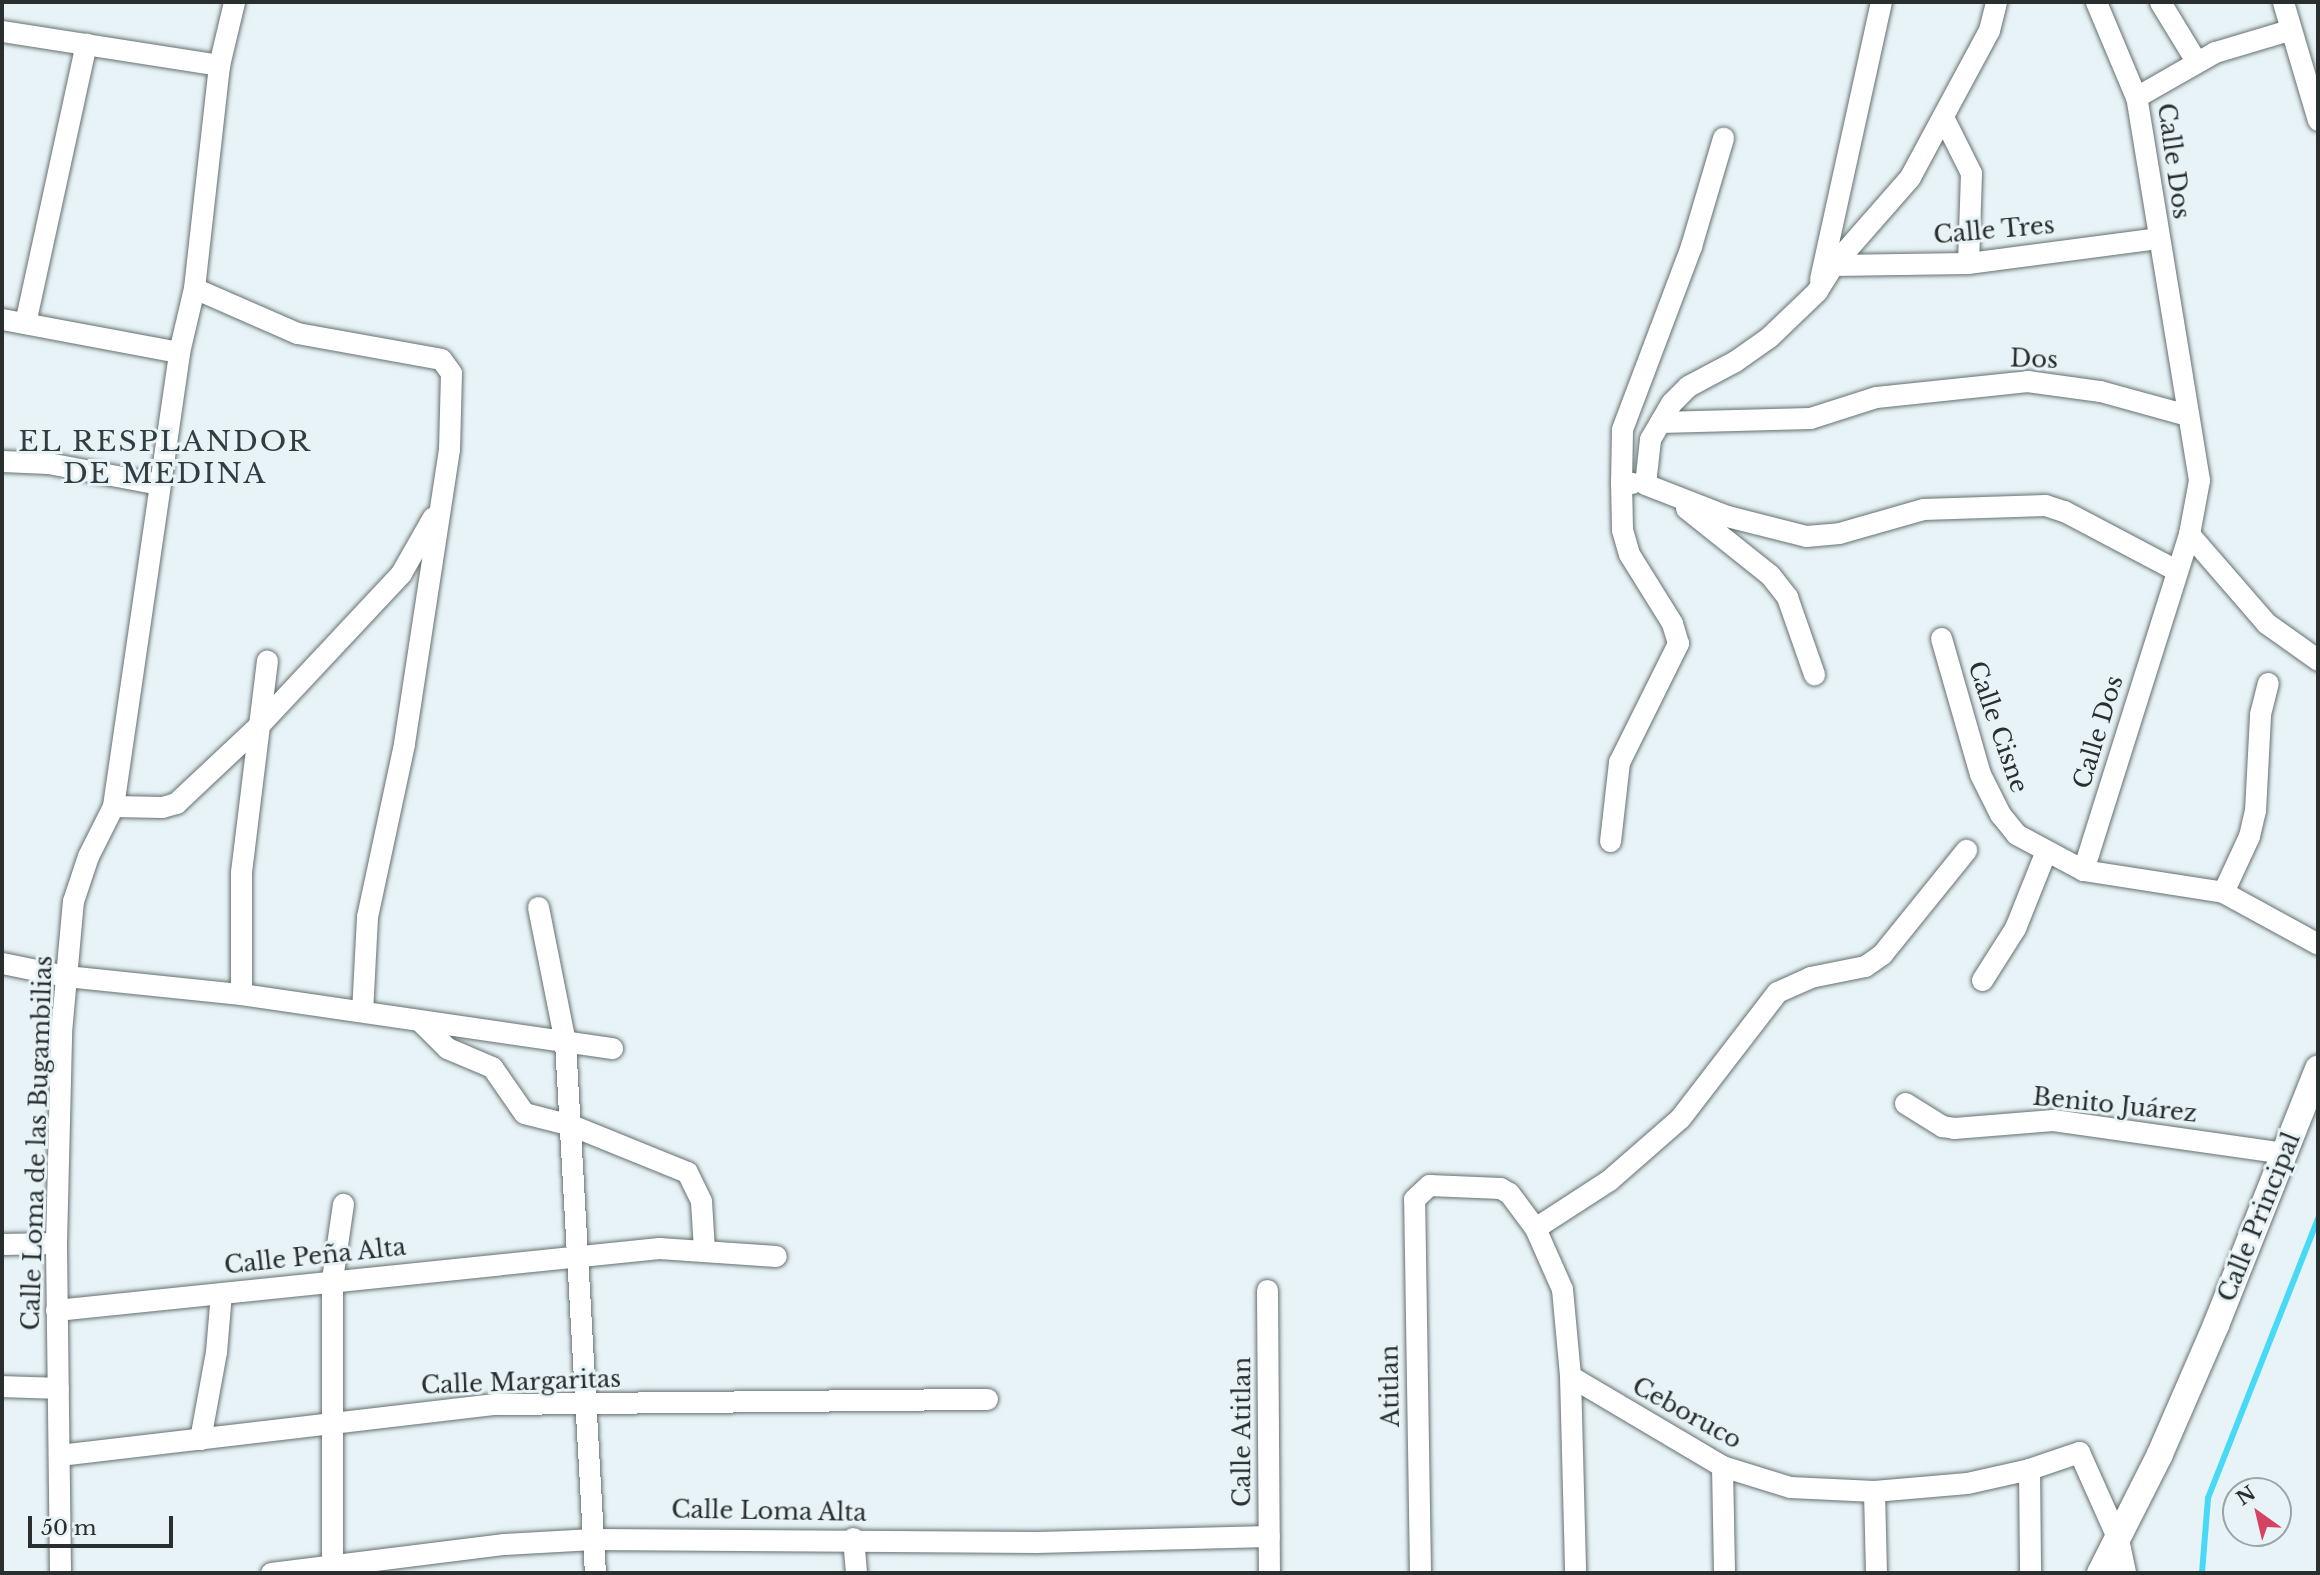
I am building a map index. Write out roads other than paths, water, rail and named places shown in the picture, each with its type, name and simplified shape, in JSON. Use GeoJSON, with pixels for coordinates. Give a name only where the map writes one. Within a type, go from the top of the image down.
{"type":"FeatureCollection","features":[{"type":"Feature","properties":{"kind":"street"},"geometry":{"type":"LineString","coordinates":[[1817,291],[1881,2]]}},
{"type":"Feature","properties":{"kind":"street"},"geometry":{"type":"LineString","coordinates":[[1645,484],[1643,466],[1650,439],[1688,386],[1735,362],[1769,337],[1817,291],[1833,265],[1910,177],[1944,119],[1989,30],[1996,2]]}},
{"type":"Feature","properties":{"kind":"street"},"geometry":{"type":"LineString","coordinates":[[2096,2],[2136,97]]}},
{"type":"Feature","properties":{"kind":"street"},"geometry":{"type":"LineString","coordinates":[[2160,2],[2196,61]]}},
{"type":"Feature","properties":{"kind":"street"},"geometry":{"type":"LineString","coordinates":[[2283,2],[2318,120]]}},
{"type":"Feature","properties":{"kind":"street","name":"Calle Loma de las Bugambilias"},"geometry":{"type":"LineString","coordinates":[[61,1573],[56,1243],[66,976],[73,901],[88,856],[113,806],[179,352],[194,288],[219,65],[232,10]]}},
{"type":"Feature","properties":{"kind":"street","name":"Calle Dos"},"geometry":{"type":"LineString","coordinates":[[2083,870],[2189,534],[2199,480],[2136,97],[2216,52],[2290,30]]}},
{"type":"Feature","properties":{"kind":"street"},"geometry":{"type":"LineString","coordinates":[[2,31],[219,65]]}},
{"type":"Feature","properties":{"kind":"street"},"geometry":{"type":"LineString","coordinates":[[25,323],[86,44]]}},
{"type":"Feature","properties":{"kind":"street"},"geometry":{"type":"LineString","coordinates":[[1944,119],[1971,173],[1968,262]]}},
{"type":"Feature","properties":{"kind":"street"},"geometry":{"type":"LineString","coordinates":[[1610,841],[1619,762],[1678,643],[1672,623],[1629,554],[1622,529],[1622,429],[1691,246],[1723,138]]}},
{"type":"Feature","properties":{"kind":"street","name":"Calle Tres"},"geometry":{"type":"LineString","coordinates":[[1833,265],[1968,262],[2158,238]]}},
{"type":"Feature","properties":{"kind":"street"},"geometry":{"type":"LineString","coordinates":[[194,288],[296,333],[441,359],[451,373],[450,449],[404,744],[367,917],[362,1011]]}},
{"type":"Feature","properties":{"kind":"street"},"geometry":{"type":"LineString","coordinates":[[2,319],[179,352]]}},
{"type":"Feature","properties":{"kind":"street","name":"Dos"},"geometry":{"type":"LineString","coordinates":[[1660,422],[1810,418],[1876,397],[2027,381],[2100,391],[2187,415]]}},
{"type":"Feature","properties":{"kind":"street"},"geometry":{"type":"LineString","coordinates":[[2,461],[48,463],[159,484]]}},
{"type":"Feature","properties":{"kind":"street"},"geometry":{"type":"LineString","coordinates":[[1621,482],[1645,484],[1676,499],[1806,536],[1839,533],[1923,509],[2045,505],[2064,511],[2176,570]]}},
{"type":"Feature","properties":{"kind":"street"},"geometry":{"type":"LineString","coordinates":[[1676,499],[1770,576],[1787,597],[1814,674]]}},
{"type":"Feature","properties":{"kind":"street"},"geometry":{"type":"LineString","coordinates":[[113,806],[162,807],[176,803],[259,725],[401,573],[439,506]]}},
{"type":"Feature","properties":{"kind":"street"},"geometry":{"type":"LineString","coordinates":[[2189,534],[2266,623],[2318,660]]}},
{"type":"Feature","properties":{"kind":"street","name":"Calle Cisne"},"geometry":{"type":"LineString","coordinates":[[1941,638],[1980,774],[1995,804],[2016,834],[2045,853]]}},
{"type":"Feature","properties":{"kind":"street"},"geometry":{"type":"LineString","coordinates":[[241,994],[242,872],[267,661]]}},
{"type":"Feature","properties":{"kind":"street"},"geometry":{"type":"LineString","coordinates":[[2223,892],[2249,836],[2255,811],[2260,714],[2268,683]]}},
{"type":"Feature","properties":{"kind":"street"},"geometry":{"type":"LineString","coordinates":[[1575,1573],[1570,1376],[1562,1289],[1535,1228],[1609,1180],[1681,1118],[1777,992],[1810,977],[1865,966],[1882,954],[1966,850]]}},
{"type":"Feature","properties":{"kind":"street"},"geometry":{"type":"LineString","coordinates":[[1982,981],[2015,928],[2045,853],[2083,870],[2223,892],[2318,944]]}},
{"type":"Feature","properties":{"kind":"street"},"geometry":{"type":"LineString","coordinates":[[538,907],[565,1042],[588,1404],[595,1573]]}},
{"type":"Feature","properties":{"kind":"street"},"geometry":{"type":"LineString","coordinates":[[2,963],[66,976],[241,994],[612,1048]]}},
{"type":"Feature","properties":{"kind":"street"},"geometry":{"type":"LineString","coordinates":[[421,1022],[447,1048],[492,1067],[524,1113],[570,1125],[687,1172],[701,1200],[704,1250]]}},
{"type":"Feature","properties":{"kind":"street","name":"Calle Principal"},"geometry":{"type":"LineString","coordinates":[[2100,1573],[2216,1325],[2318,1069]]}},
{"type":"Feature","properties":{"kind":"street","name":"Benito Juárez"},"geometry":{"type":"LineString","coordinates":[[1905,1103],[1942,1126],[1954,1128],[2053,1120],[2284,1153]]}},
{"type":"Feature","properties":{"kind":"street","name":"Atitlan"},"geometry":{"type":"LineString","coordinates":[[1420,1573],[1415,1199],[1429,1185],[1500,1188],[1509,1193],[1535,1228]]}},
{"type":"Feature","properties":{"kind":"street"},"geometry":{"type":"LineString","coordinates":[[332,1571],[332,1279],[343,1204]]}},
{"type":"Feature","properties":{"kind":"street"},"geometry":{"type":"LineString","coordinates":[[2,1244],[56,1243]]}},
{"type":"Feature","properties":{"kind":"street","name":"Calle Peña Alta"},"geometry":{"type":"LineString","coordinates":[[57,1310],[332,1279],[659,1248],[776,1256]]}},
{"type":"Feature","properties":{"kind":"street","name":"Calle Atitlan"},"geometry":{"type":"LineString","coordinates":[[1268,1290],[1269,1573]]}},
{"type":"Feature","properties":{"kind":"street"},"geometry":{"type":"LineString","coordinates":[[200,1439],[221,1293]]}},
{"type":"Feature","properties":{"kind":"street","name":"Ceboruco"},"geometry":{"type":"LineString","coordinates":[[1570,1376],[1722,1466],[1790,1488],[1874,1491],[1967,1483],[2029,1469],[2077,1451],[2118,1539]]}},
{"type":"Feature","properties":{"kind":"street"},"geometry":{"type":"LineString","coordinates":[[2,1387],[58,1388]]}},
{"type":"Feature","properties":{"kind":"street","name":"Calle Margaritas"},"geometry":{"type":"LineString","coordinates":[[59,1455],[200,1439],[331,1420],[495,1404],[987,1399]]}},
{"type":"Feature","properties":{"kind":"street"},"geometry":{"type":"LineString","coordinates":[[1722,1466],[1724,1573]]}},
{"type":"Feature","properties":{"kind":"street"},"geometry":{"type":"LineString","coordinates":[[2029,1469],[2030,1573]]}},
{"type":"Feature","properties":{"kind":"street"},"geometry":{"type":"LineString","coordinates":[[1874,1491],[1876,1573]]}},
{"type":"Feature","properties":{"kind":"street","name":"Calle Loma Alta"},"geometry":{"type":"LineString","coordinates":[[271,1573],[332,1571],[505,1544],[593,1539],[853,1538],[1036,1542],[1269,1536]]}},
{"type":"Feature","properties":{"kind":"street"},"geometry":{"type":"LineString","coordinates":[[853,1538],[856,1573]]}},
{"type":"Feature","properties":{"kind":"street"},"geometry":{"type":"LineString","coordinates":[[2118,1539],[2125,1573]]}},
{"type":"Feature","properties":{"kind":"waterway"},"geometry":{"type":"LineString","coordinates":[[2202,1573],[2208,1498],[2318,1219]]}},
{"type":"Feature","properties":{"kind":"district","name":"EL RESPLANDOR DE MEDINA"},"geometry":{"type":"Point","coordinates":[165,458]}}]}
